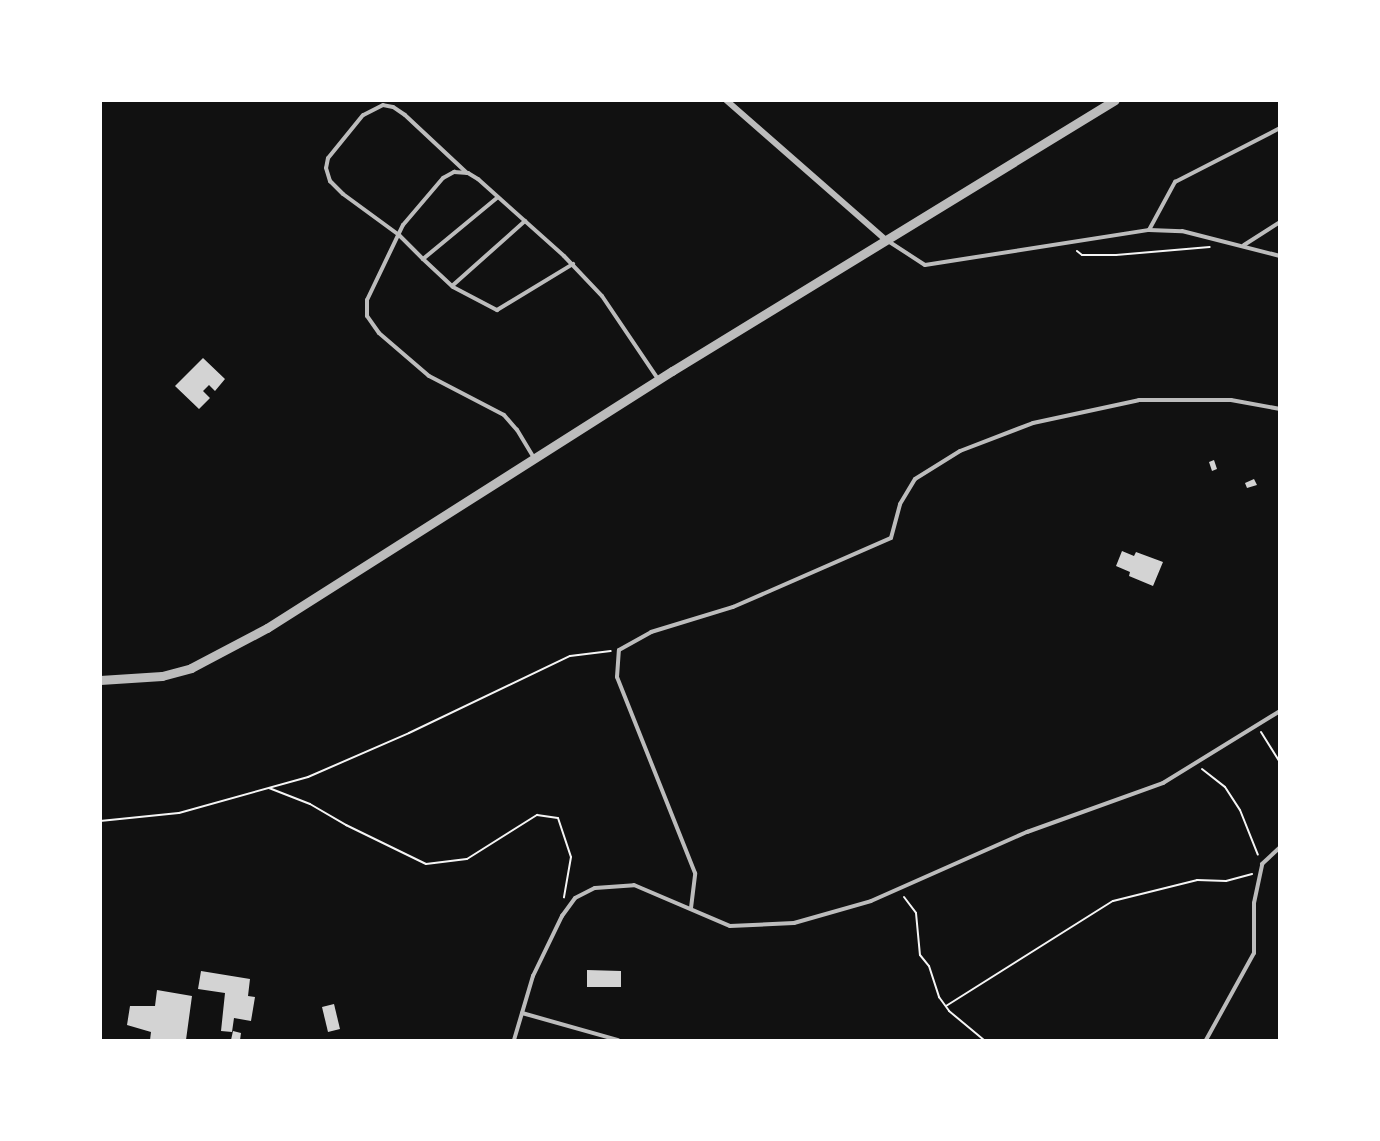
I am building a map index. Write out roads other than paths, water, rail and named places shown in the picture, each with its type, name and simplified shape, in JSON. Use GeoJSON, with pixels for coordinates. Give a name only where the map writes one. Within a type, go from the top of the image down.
{"type":"FeatureCollection","features":[{"type":"Feature","properties":{"kind":"street"},"geometry":{"type":"LineString","coordinates":[[726,100],[887,241]]}},
{"type":"Feature","properties":{"kind":"street"},"geometry":{"type":"LineString","coordinates":[[100,680],[162,676],[191,668],[267,628],[659,380],[1115,100]]}},
{"type":"Feature","properties":{"kind":"lane"},"geometry":{"type":"LineString","coordinates":[[573,264],[497,310],[452,286],[399,235],[343,194],[330,181],[326,168],[328,158],[363,115],[383,105],[393,107],[573,264],[618,316],[659,380]]}},
{"type":"Feature","properties":{"kind":"lane"},"geometry":{"type":"LineString","coordinates":[[1149,230],[1175,182],[1280,128]]}},
{"type":"Feature","properties":{"kind":"lane"},"geometry":{"type":"LineString","coordinates":[[468,173],[454,172],[443,178],[403,225],[371,290],[365,307],[367,316],[379,333],[429,376],[504,415],[517,430],[534,459]]}},
{"type":"Feature","properties":{"kind":"lane"},"geometry":{"type":"LineString","coordinates":[[423,259],[498,197]]}},
{"type":"Feature","properties":{"kind":"lane"},"geometry":{"type":"LineString","coordinates":[[452,286],[525,221]]}},
{"type":"Feature","properties":{"kind":"lane"},"geometry":{"type":"LineString","coordinates":[[1243,246],[1280,222]]}},
{"type":"Feature","properties":{"kind":"lane"},"geometry":{"type":"LineString","coordinates":[[887,241],[925,265],[1149,230],[1182,231],[1280,256]]}},
{"type":"Feature","properties":{"kind":"lane"},"geometry":{"type":"LineString","coordinates":[[691,908],[694,873],[617,677],[619,650],[651,632],[733,607],[891,538],[900,504],[915,479],[960,451],[1033,423],[1139,400],[1231,400],[1280,409]]}},
{"type":"Feature","properties":{"kind":"lane"},"geometry":{"type":"LineString","coordinates":[[514,1041],[533,976],[570,905],[575,898],[595,888],[634,885],[730,926],[794,923],[871,901],[1027,832],[1163,783],[1280,711]]}},
{"type":"Feature","properties":{"kind":"lane"},"geometry":{"type":"LineString","coordinates":[[1206,1041],[1254,953],[1254,903],[1262,864],[1280,848]]}},
{"type":"Feature","properties":{"kind":"lane"},"geometry":{"type":"LineString","coordinates":[[522,1013],[618,1041]]}}]}
